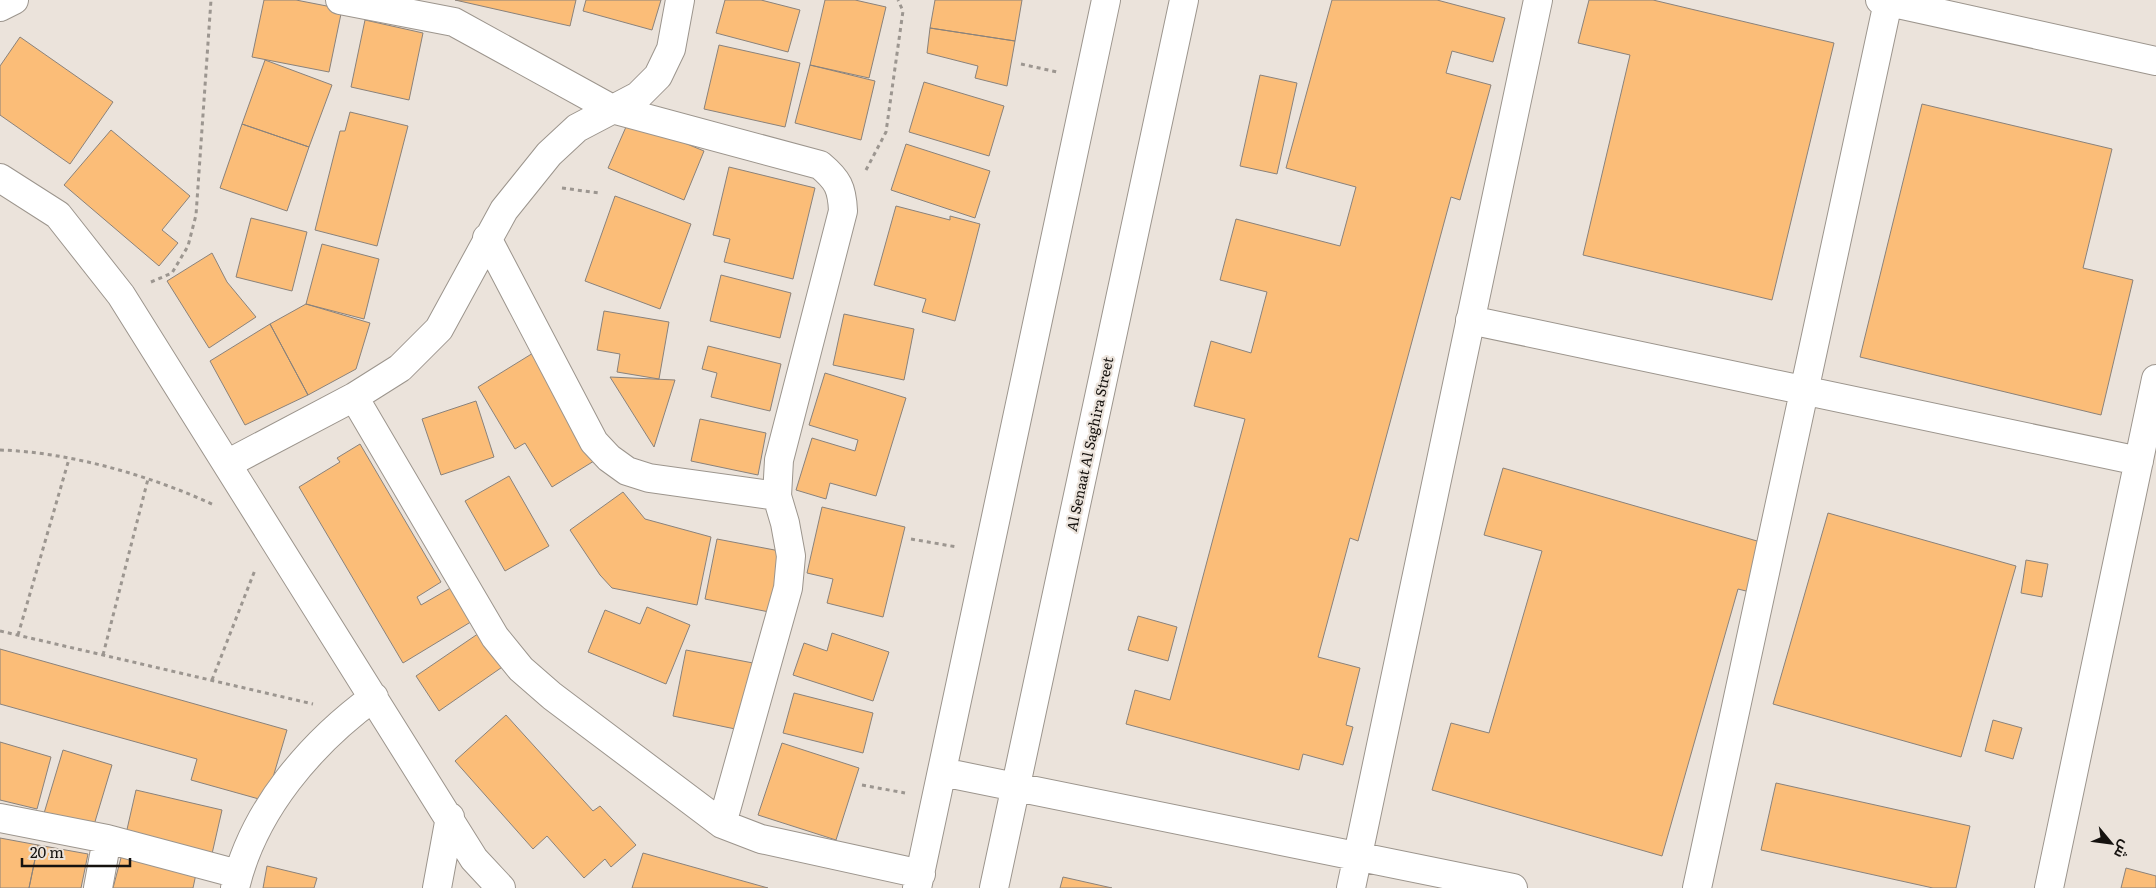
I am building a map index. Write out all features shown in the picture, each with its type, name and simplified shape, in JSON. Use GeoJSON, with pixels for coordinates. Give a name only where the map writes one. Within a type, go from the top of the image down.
{"type":"FeatureCollection","features":[{"type":"Feature","properties":{"kind":"street"},"geometry":{"type":"LineString","coordinates":[[0,7],[14,0]]}},
{"type":"Feature","properties":{"kind":"street"},"geometry":{"type":"LineString","coordinates":[[340,0],[454,22],[612,109],[820,165],[834,177],[842,193],[843,211],[779,460],[777,496],[786,523],[791,556],[788,588],[722,824]]}},
{"type":"Feature","properties":{"kind":"street"},"geometry":{"type":"LineString","coordinates":[[228,464],[354,397],[400,368],[439,329],[504,210],[549,154],[578,128],[638,96],[658,76],[671,49],[680,0]]}},
{"type":"Feature","properties":{"kind":"street"},"geometry":{"type":"LineString","coordinates":[[354,397],[495,638],[521,669],[552,696],[722,824],[761,839],[919,881],[1106,0]]}},
{"type":"Feature","properties":{"kind":"street","name":"Al Senaat Al Saghira Street"},"geometry":{"type":"LineString","coordinates":[[994,888],[1184,0]]}},
{"type":"Feature","properties":{"kind":"street"},"geometry":{"type":"LineString","coordinates":[[1350,888],[1538,0]]}},
{"type":"Feature","properties":{"kind":"street"},"geometry":{"type":"LineString","coordinates":[[1697,888],[1804,390],[1884,1],[2156,61]]}},
{"type":"Feature","properties":{"kind":"street"},"geometry":{"type":"LineString","coordinates":[[0,178],[58,215],[121,295],[450,817],[474,859],[501,888]]}},
{"type":"Feature","properties":{"kind":"street"},"geometry":{"type":"LineString","coordinates":[[487,238],[594,442],[609,458],[627,470],[649,478],[777,496]]}},
{"type":"Feature","properties":{"kind":"street"},"geometry":{"type":"LineString","coordinates":[[1470,320],[2139,461]]}},
{"type":"Feature","properties":{"kind":"street"},"geometry":{"type":"LineString","coordinates":[[2049,888],[2156,379]]}},
{"type":"Feature","properties":{"kind":"street"},"geometry":{"type":"LineString","coordinates":[[0,818],[106,839],[236,881],[260,823],[300,763],[352,713],[374,697]]}},
{"type":"Feature","properties":{"kind":"street"},"geometry":{"type":"LineString","coordinates":[[939,785],[1016,787],[1513,888]]}},
{"type":"Feature","properties":{"kind":"street"},"geometry":{"type":"LineString","coordinates":[[437,888],[450,817]]}},
{"type":"Feature","properties":{"kind":"street"},"geometry":{"type":"LineString","coordinates":[[98,888],[106,839]]}},
{"type":"Feature","properties":{"kind":"path"},"geometry":{"type":"LineString","coordinates":[[121,295],[172,273],[188,246],[196,215],[211,0]]}},
{"type":"Feature","properties":{"kind":"path"},"geometry":{"type":"LineString","coordinates":[[842,193],[869,167],[886,132],[903,11],[898,0]]}},
{"type":"Feature","properties":{"kind":"path"},"geometry":{"type":"LineString","coordinates":[[0,450],[69,459],[148,479],[218,507]]}},
{"type":"Feature","properties":{"kind":"path"},"geometry":{"type":"LineString","coordinates":[[18,635],[69,459]]}},
{"type":"Feature","properties":{"kind":"path"},"geometry":{"type":"LineString","coordinates":[[104,655],[148,479]]}},
{"type":"Feature","properties":{"kind":"path"},"geometry":{"type":"LineString","coordinates":[[212,680],[270,531]]}},
{"type":"Feature","properties":{"kind":"path"},"geometry":{"type":"LineString","coordinates":[[911,539],[989,552]]}},
{"type":"Feature","properties":{"kind":"path"},"geometry":{"type":"LineString","coordinates":[[0,631],[352,713]]}},
{"type":"Feature","properties":{"kind":"path"},"geometry":{"type":"LineString","coordinates":[[862,785],[939,785]]}},
{"type":"Feature","properties":{"kind":"building"},"geometry":{"type":"Polygon","coordinates":[[[264,0],[296,0],[342,9],[329,72],[252,57],[264,0]]]}},
{"type":"Feature","properties":{"kind":"building"},"geometry":{"type":"Polygon","coordinates":[[[455,0],[576,0],[570,26],[455,0]]]}},
{"type":"Feature","properties":{"kind":"building"},"geometry":{"type":"Polygon","coordinates":[[[586,0],[661,0],[652,30],[583,11],[586,0]]]}},
{"type":"Feature","properties":{"kind":"building"},"geometry":{"type":"Polygon","coordinates":[[[725,0],[761,0],[800,10],[788,52],[716,33],[725,0]]]}},
{"type":"Feature","properties":{"kind":"building"},"geometry":{"type":"Polygon","coordinates":[[[825,0],[855,0],[886,7],[869,78],[810,65],[825,0]]]}},
{"type":"Feature","properties":{"kind":"building"},"geometry":{"type":"Polygon","coordinates":[[[935,0],[1022,0],[1015,41],[930,28],[935,0]]]}},
{"type":"Feature","properties":{"kind":"building"},"geometry":{"type":"Polygon","coordinates":[[[1332,0],[1437,0],[1505,18],[1493,62],[1452,51],[1446,73],[1491,85],[1460,200],[1451,197],[1358,541],[1350,538],[1318,657],[1360,668],[1346,725],[1353,727],[1343,765],[1303,754],[1299,770],[1126,724],[1135,690],[1170,700],[1245,419],[1194,406],[1211,341],[1251,353],[1267,292],[1220,280],[1236,219],[1340,246],[1356,187],[1286,168],[1332,0]]]}},
{"type":"Feature","properties":{"kind":"building"},"geometry":{"type":"Polygon","coordinates":[[[1589,0],[1653,0],[1834,43],[1772,300],[1583,255],[1630,55],[1578,43],[1589,0]]]}},
{"type":"Feature","properties":{"kind":"building"},"geometry":{"type":"Polygon","coordinates":[[[365,20],[423,33],[409,100],[351,87],[365,20]]]}},
{"type":"Feature","properties":{"kind":"building"},"geometry":{"type":"Polygon","coordinates":[[[930,28],[1015,41],[1007,86],[975,78],[978,66],[927,53],[930,28]]]}},
{"type":"Feature","properties":{"kind":"building"},"geometry":{"type":"Polygon","coordinates":[[[20,37],[113,102],[70,164],[0,115],[0,66],[20,37]]]}},
{"type":"Feature","properties":{"kind":"building"},"geometry":{"type":"Polygon","coordinates":[[[719,45],[800,63],[785,127],[704,109],[719,45]]]}},
{"type":"Feature","properties":{"kind":"building"},"geometry":{"type":"Polygon","coordinates":[[[265,60],[332,85],[309,147],[242,124],[265,60]]]}},
{"type":"Feature","properties":{"kind":"building"},"geometry":{"type":"Polygon","coordinates":[[[810,65],[875,81],[861,140],[795,123],[810,65]]]}},
{"type":"Feature","properties":{"kind":"building"},"geometry":{"type":"Polygon","coordinates":[[[1260,75],[1297,83],[1277,174],[1240,166],[1260,75]]]}},
{"type":"Feature","properties":{"kind":"building"},"geometry":{"type":"Polygon","coordinates":[[[924,82],[1004,106],[989,156],[909,132],[924,82]]]}},
{"type":"Feature","properties":{"kind":"building"},"geometry":{"type":"Polygon","coordinates":[[[1922,104],[2112,149],[2083,268],[2133,280],[2101,415],[1860,357],[1922,104]]]}},
{"type":"Feature","properties":{"kind":"building"},"geometry":{"type":"Polygon","coordinates":[[[350,112],[408,126],[377,246],[315,230],[340,131],[345,131],[350,112]]]}},
{"type":"Feature","properties":{"kind":"building"},"geometry":{"type":"Polygon","coordinates":[[[629,120],[704,151],[684,200],[608,168],[629,120]]]}},
{"type":"Feature","properties":{"kind":"building"},"geometry":{"type":"Polygon","coordinates":[[[242,124],[309,147],[287,211],[220,188],[242,124]]]}},
{"type":"Feature","properties":{"kind":"building"},"geometry":{"type":"Polygon","coordinates":[[[111,130],[190,196],[162,230],[178,243],[159,266],[64,185],[111,130]]]}},
{"type":"Feature","properties":{"kind":"building"},"geometry":{"type":"Polygon","coordinates":[[[906,144],[990,171],[975,218],[891,190],[906,144]]]}},
{"type":"Feature","properties":{"kind":"building"},"geometry":{"type":"Polygon","coordinates":[[[729,167],[815,188],[793,279],[724,262],[730,239],[713,235],[729,167]]]}},
{"type":"Feature","properties":{"kind":"building"},"geometry":{"type":"Polygon","coordinates":[[[615,196],[691,224],[660,309],[585,281],[615,196]]]}},
{"type":"Feature","properties":{"kind":"building"},"geometry":{"type":"Polygon","coordinates":[[[896,206],[950,220],[950,216],[980,224],[955,321],[922,312],[926,299],[874,285],[896,206]]]}},
{"type":"Feature","properties":{"kind":"building"},"geometry":{"type":"Polygon","coordinates":[[[251,218],[307,232],[292,291],[236,277],[251,218]]]}},
{"type":"Feature","properties":{"kind":"building"},"geometry":{"type":"Polygon","coordinates":[[[322,244],[379,259],[364,319],[306,304],[322,244]]]}},
{"type":"Feature","properties":{"kind":"building"},"geometry":{"type":"Polygon","coordinates":[[[212,253],[227,282],[256,317],[209,348],[167,281],[212,253]]]}},
{"type":"Feature","properties":{"kind":"building"},"geometry":{"type":"Polygon","coordinates":[[[721,275],[791,293],[780,338],[710,321],[721,275]]]}},
{"type":"Feature","properties":{"kind":"building"},"geometry":{"type":"Polygon","coordinates":[[[306,304],[370,323],[356,369],[308,395],[270,324],[306,304]]]}},
{"type":"Feature","properties":{"kind":"building"},"geometry":{"type":"Polygon","coordinates":[[[604,311],[669,322],[659,379],[617,372],[620,354],[597,350],[604,311]]]}},
{"type":"Feature","properties":{"kind":"building"},"geometry":{"type":"Polygon","coordinates":[[[844,314],[914,329],[904,380],[833,365],[844,314]]]}},
{"type":"Feature","properties":{"kind":"building"},"geometry":{"type":"Polygon","coordinates":[[[270,324],[308,395],[245,425],[210,361],[270,324]]]}},
{"type":"Feature","properties":{"kind":"building"},"geometry":{"type":"Polygon","coordinates":[[[708,346],[781,364],[770,411],[711,397],[717,373],[702,369],[708,346]]]}},
{"type":"Feature","properties":{"kind":"building"},"geometry":{"type":"Polygon","coordinates":[[[538,350],[602,456],[552,487],[525,443],[515,449],[478,387],[538,350]]]}},
{"type":"Feature","properties":{"kind":"building"},"geometry":{"type":"Polygon","coordinates":[[[825,373],[906,398],[876,496],[830,483],[826,499],[796,490],[812,438],[855,451],[858,440],[809,425],[825,373]]]}},
{"type":"Feature","properties":{"kind":"building"},"geometry":{"type":"Polygon","coordinates":[[[610,377],[675,380],[654,447],[610,377]]]}},
{"type":"Feature","properties":{"kind":"building"},"geometry":{"type":"Polygon","coordinates":[[[476,401],[494,457],[441,475],[422,419],[476,401]]]}},
{"type":"Feature","properties":{"kind":"building"},"geometry":{"type":"Polygon","coordinates":[[[700,419],[766,433],[758,475],[691,461],[700,419]]]}},
{"type":"Feature","properties":{"kind":"building"},"geometry":{"type":"Polygon","coordinates":[[[360,444],[441,582],[417,597],[421,605],[454,586],[474,620],[403,663],[299,487],[340,462],[337,458],[360,444]]]}},
{"type":"Feature","properties":{"kind":"building"},"geometry":{"type":"Polygon","coordinates":[[[1503,468],[1764,543],[1750,592],[1738,589],[1662,856],[1432,790],[1451,723],[1489,733],[1542,551],[1484,535],[1503,468]]]}},
{"type":"Feature","properties":{"kind":"building"},"geometry":{"type":"Polygon","coordinates":[[[509,476],[549,546],[505,571],[465,501],[509,476]]]}},
{"type":"Feature","properties":{"kind":"building"},"geometry":{"type":"Polygon","coordinates":[[[623,492],[645,519],[711,537],[697,605],[612,588],[600,575],[570,530],[623,492]]]}},
{"type":"Feature","properties":{"kind":"building"},"geometry":{"type":"Polygon","coordinates":[[[822,507],[905,527],[883,617],[827,603],[833,579],[807,573],[822,507]]]}},
{"type":"Feature","properties":{"kind":"building"},"geometry":{"type":"Polygon","coordinates":[[[1828,513],[2016,566],[1961,757],[1773,704],[1828,513]]]}},
{"type":"Feature","properties":{"kind":"building"},"geometry":{"type":"Polygon","coordinates":[[[717,539],[785,552],[774,613],[705,599],[717,539]]]}},
{"type":"Feature","properties":{"kind":"building"},"geometry":{"type":"Polygon","coordinates":[[[2026,560],[2048,564],[2042,597],[2021,593],[2026,560]]]}},
{"type":"Feature","properties":{"kind":"building"},"geometry":{"type":"Polygon","coordinates":[[[647,607],[690,625],[666,684],[588,652],[605,610],[640,624],[647,607]]]}},
{"type":"Feature","properties":{"kind":"building"},"geometry":{"type":"Polygon","coordinates":[[[1138,616],[1177,627],[1168,661],[1128,650],[1138,616]]]}},
{"type":"Feature","properties":{"kind":"building"},"geometry":{"type":"Polygon","coordinates":[[[485,629],[508,663],[439,711],[416,676],[485,629]]]}},
{"type":"Feature","properties":{"kind":"building"},"geometry":{"type":"Polygon","coordinates":[[[832,633],[889,652],[873,701],[793,675],[804,643],[827,651],[832,633]]]}},
{"type":"Feature","properties":{"kind":"building"},"geometry":{"type":"Polygon","coordinates":[[[0,649],[287,730],[266,801],[191,780],[197,759],[0,704],[0,649]]]}},
{"type":"Feature","properties":{"kind":"building"},"geometry":{"type":"Polygon","coordinates":[[[686,650],[753,663],[740,730],[673,716],[686,650]]]}},
{"type":"Feature","properties":{"kind":"building"},"geometry":{"type":"Polygon","coordinates":[[[794,693],[873,713],[863,753],[783,733],[794,693]]]}},
{"type":"Feature","properties":{"kind":"building"},"geometry":{"type":"Polygon","coordinates":[[[506,715],[593,811],[600,806],[636,845],[611,867],[605,859],[584,878],[547,836],[533,849],[455,761],[506,715]]]}},
{"type":"Feature","properties":{"kind":"building"},"geometry":{"type":"Polygon","coordinates":[[[1993,720],[2022,728],[2013,759],[1985,751],[1993,720]]]}},
{"type":"Feature","properties":{"kind":"building"},"geometry":{"type":"Polygon","coordinates":[[[0,742],[51,757],[37,809],[0,800],[0,742]]]}},
{"type":"Feature","properties":{"kind":"building"},"geometry":{"type":"Polygon","coordinates":[[[782,743],[859,768],[836,840],[758,815],[782,743]]]}},
{"type":"Feature","properties":{"kind":"building"},"geometry":{"type":"Polygon","coordinates":[[[63,750],[112,765],[91,835],[42,820],[63,750]]]}},
{"type":"Feature","properties":{"kind":"building"},"geometry":{"type":"Polygon","coordinates":[[[1776,783],[1970,826],[1956,888],[1933,888],[1761,850],[1776,783]]]}},
{"type":"Feature","properties":{"kind":"building"},"geometry":{"type":"Polygon","coordinates":[[[136,790],[222,810],[209,867],[123,847],[136,790]]]}},
{"type":"Feature","properties":{"kind":"building"},"geometry":{"type":"Polygon","coordinates":[[[0,838],[38,845],[29,888],[0,888],[0,838]]]}},
{"type":"Feature","properties":{"kind":"building"},"geometry":{"type":"Polygon","coordinates":[[[38,845],[88,854],[81,888],[29,888],[38,845]]]}},
{"type":"Feature","properties":{"kind":"building"},"geometry":{"type":"Polygon","coordinates":[[[643,853],[768,888],[632,888],[643,853]]]}},
{"type":"Feature","properties":{"kind":"building"},"geometry":{"type":"Polygon","coordinates":[[[122,854],[196,874],[193,888],[113,888],[122,854]]]}},
{"type":"Feature","properties":{"kind":"building"},"geometry":{"type":"Polygon","coordinates":[[[267,866],[317,878],[314,888],[263,888],[267,866]]]}},
{"type":"Feature","properties":{"kind":"building"},"geometry":{"type":"Polygon","coordinates":[[[2126,868],[2156,876],[2156,888],[2121,888],[2126,868]]]}},
{"type":"Feature","properties":{"kind":"building"},"geometry":{"type":"Polygon","coordinates":[[[1063,877],[1112,888],[1060,888],[1063,877]]]}}]}
